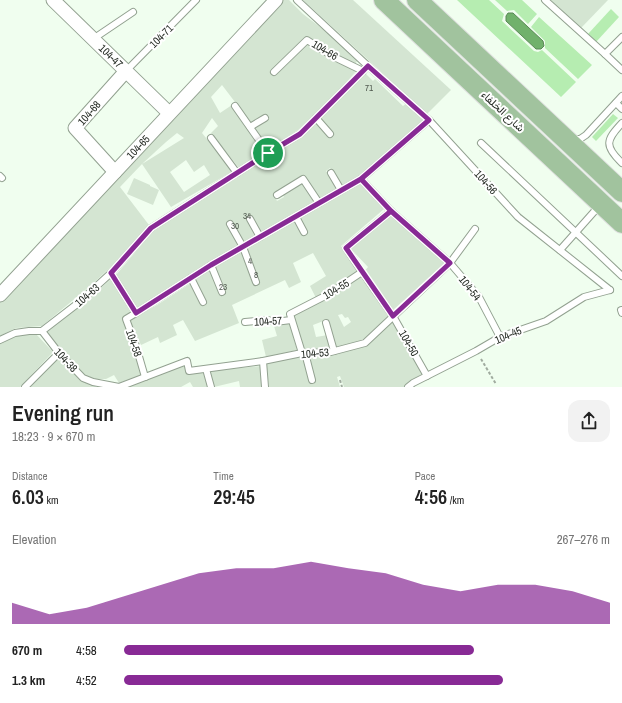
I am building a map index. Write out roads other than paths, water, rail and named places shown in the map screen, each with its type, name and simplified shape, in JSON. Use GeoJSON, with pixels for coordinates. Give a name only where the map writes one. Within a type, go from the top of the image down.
{"type":"FeatureCollection","features":[{"type":"Feature","properties":{"kind":"main road","name":"شارع الخلفاء"},"geometry":{"type":"LineString","coordinates":[[384,0],[622,223]]}},
{"type":"Feature","properties":{"kind":"main road","name":"شارع الخلفاء"},"geometry":{"type":"LineString","coordinates":[[417,0],[622,192]]}},
{"type":"Feature","properties":{"kind":"street","name":"104-47"},"geometry":{"type":"LineString","coordinates":[[53,0],[169,113]]}},
{"type":"Feature","properties":{"kind":"street","name":"104-65"},"geometry":{"type":"LineString","coordinates":[[0,295],[276,0]]}},
{"type":"Feature","properties":{"kind":"street","name":"104-68"},"geometry":{"type":"LineString","coordinates":[[115,172],[75,128],[126,71]]}},
{"type":"Feature","properties":{"kind":"lane","name":"104-71"},"geometry":{"type":"LineString","coordinates":[[126,71],[196,0]]}},
{"type":"Feature","properties":{"kind":"lane"},"geometry":{"type":"LineString","coordinates":[[297,0],[365,68]]}},
{"type":"Feature","properties":{"kind":"lane"},"geometry":{"type":"LineString","coordinates":[[545,0],[622,70]]}},
{"type":"Feature","properties":{"kind":"lane"},"geometry":{"type":"LineString","coordinates":[[93,39],[133,12]]}},
{"type":"Feature","properties":{"kind":"lane"},"geometry":{"type":"LineString","coordinates":[[605,54],[622,37]]}},
{"type":"Feature","properties":{"kind":"lane","name":"104-66"},"geometry":{"type":"LineString","coordinates":[[274,72],[307,40],[332,56],[365,68]]}},
{"type":"Feature","properties":{"kind":"lane","name":"104-63"},"geometry":{"type":"LineString","coordinates":[[42,331],[77,304],[111,273],[151,228],[300,134],[365,68]]}},
{"type":"Feature","properties":{"kind":"lane","name":"104-56"},"geometry":{"type":"LineString","coordinates":[[365,68],[429,120],[518,217],[610,290]]}},
{"type":"Feature","properties":{"kind":"lane"},"geometry":{"type":"LineString","coordinates":[[559,134],[572,139],[583,138],[622,96]]}},
{"type":"Feature","properties":{"kind":"lane"},"geometry":{"type":"LineString","coordinates":[[616,103],[622,108]]}},
{"type":"Feature","properties":{"kind":"lane"},"geometry":{"type":"LineString","coordinates":[[235,106],[268,153]]}},
{"type":"Feature","properties":{"kind":"lane"},"geometry":{"type":"LineString","coordinates":[[250,126],[265,118]]}},
{"type":"Feature","properties":{"kind":"lane"},"geometry":{"type":"LineString","coordinates":[[316,118],[330,134]]}},
{"type":"Feature","properties":{"kind":"lane"},"geometry":{"type":"LineString","coordinates":[[136,313],[211,265],[361,179],[429,120]]}},
{"type":"Feature","properties":{"kind":"lane"},"geometry":{"type":"LineString","coordinates":[[622,123],[611,135],[609,144],[613,153],[622,163]]}},
{"type":"Feature","properties":{"kind":"lane"},"geometry":{"type":"LineString","coordinates":[[211,138],[237,173]]}},
{"type":"Feature","properties":{"kind":"lane"},"geometry":{"type":"LineString","coordinates":[[481,143],[622,276]]}},
{"type":"Feature","properties":{"kind":"lane"},"geometry":{"type":"LineString","coordinates":[[331,173],[341,190]]}},
{"type":"Feature","properties":{"kind":"lane"},"geometry":{"type":"LineString","coordinates":[[277,195],[303,179],[319,203]]}},
{"type":"Feature","properties":{"kind":"lane","name":"104-54"},"geometry":{"type":"LineString","coordinates":[[361,179],[391,211],[450,263],[479,298],[500,337]]}},
{"type":"Feature","properties":{"kind":"lane"},"geometry":{"type":"LineString","coordinates":[[560,250],[601,203]]}},
{"type":"Feature","properties":{"kind":"lane"},"geometry":{"type":"LineString","coordinates":[[362,272],[346,248],[391,211]]}},
{"type":"Feature","properties":{"kind":"lane"},"geometry":{"type":"LineString","coordinates":[[296,217],[304,232]]}},
{"type":"Feature","properties":{"kind":"lane"},"geometry":{"type":"LineString","coordinates":[[250,220],[260,237]]}},
{"type":"Feature","properties":{"kind":"lane"},"geometry":{"type":"LineString","coordinates":[[230,224],[243,247],[256,282]]}},
{"type":"Feature","properties":{"kind":"lane","name":"104-53"},"geometry":{"type":"LineString","coordinates":[[119,387],[187,361],[189,371],[263,361],[303,353],[334,351],[365,343],[450,263],[475,229]]}},
{"type":"Feature","properties":{"kind":"lane"},"geometry":{"type":"LineString","coordinates":[[211,265],[222,292]]}},
{"type":"Feature","properties":{"kind":"lane","name":"104-50"},"geometry":{"type":"LineString","coordinates":[[362,272],[393,316],[427,376]]}},
{"type":"Feature","properties":{"kind":"lane","name":"104-55"},"geometry":{"type":"LineString","coordinates":[[291,320],[290,314],[329,294],[362,272]]}},
{"type":"Feature","properties":{"kind":"lane","name":"104-58"},"geometry":{"type":"LineString","coordinates":[[111,273],[136,313],[126,319],[145,376]]}},
{"type":"Feature","properties":{"kind":"lane"},"geometry":{"type":"LineString","coordinates":[[191,278],[203,302]]}},
{"type":"Feature","properties":{"kind":"lane","name":"104-45"},"geometry":{"type":"LineString","coordinates":[[412,386],[427,376],[500,337],[546,320],[584,298],[610,290]]}},
{"type":"Feature","properties":{"kind":"lane","name":"104-57"},"geometry":{"type":"LineString","coordinates":[[245,322],[268,320],[275,322],[291,320]]}},
{"type":"Feature","properties":{"kind":"lane"},"geometry":{"type":"LineString","coordinates":[[291,320],[312,380]]}},
{"type":"Feature","properties":{"kind":"lane"},"geometry":{"type":"LineString","coordinates":[[326,324],[334,351]]}},
{"type":"Feature","properties":{"kind":"lane"},"geometry":{"type":"LineString","coordinates":[[0,340],[15,333],[42,331]]}},
{"type":"Feature","properties":{"kind":"lane","name":"104-38"},"geometry":{"type":"LineString","coordinates":[[42,331],[59,353],[83,378],[93,382],[119,387]]}},
{"type":"Feature","properties":{"kind":"lane"},"geometry":{"type":"LineString","coordinates":[[25,387],[59,353]]}},
{"type":"Feature","properties":{"kind":"lane"},"geometry":{"type":"LineString","coordinates":[[263,361],[265,387]]}},
{"type":"Feature","properties":{"kind":"lane"},"geometry":{"type":"LineString","coordinates":[[206,369],[211,387]]}}]}
